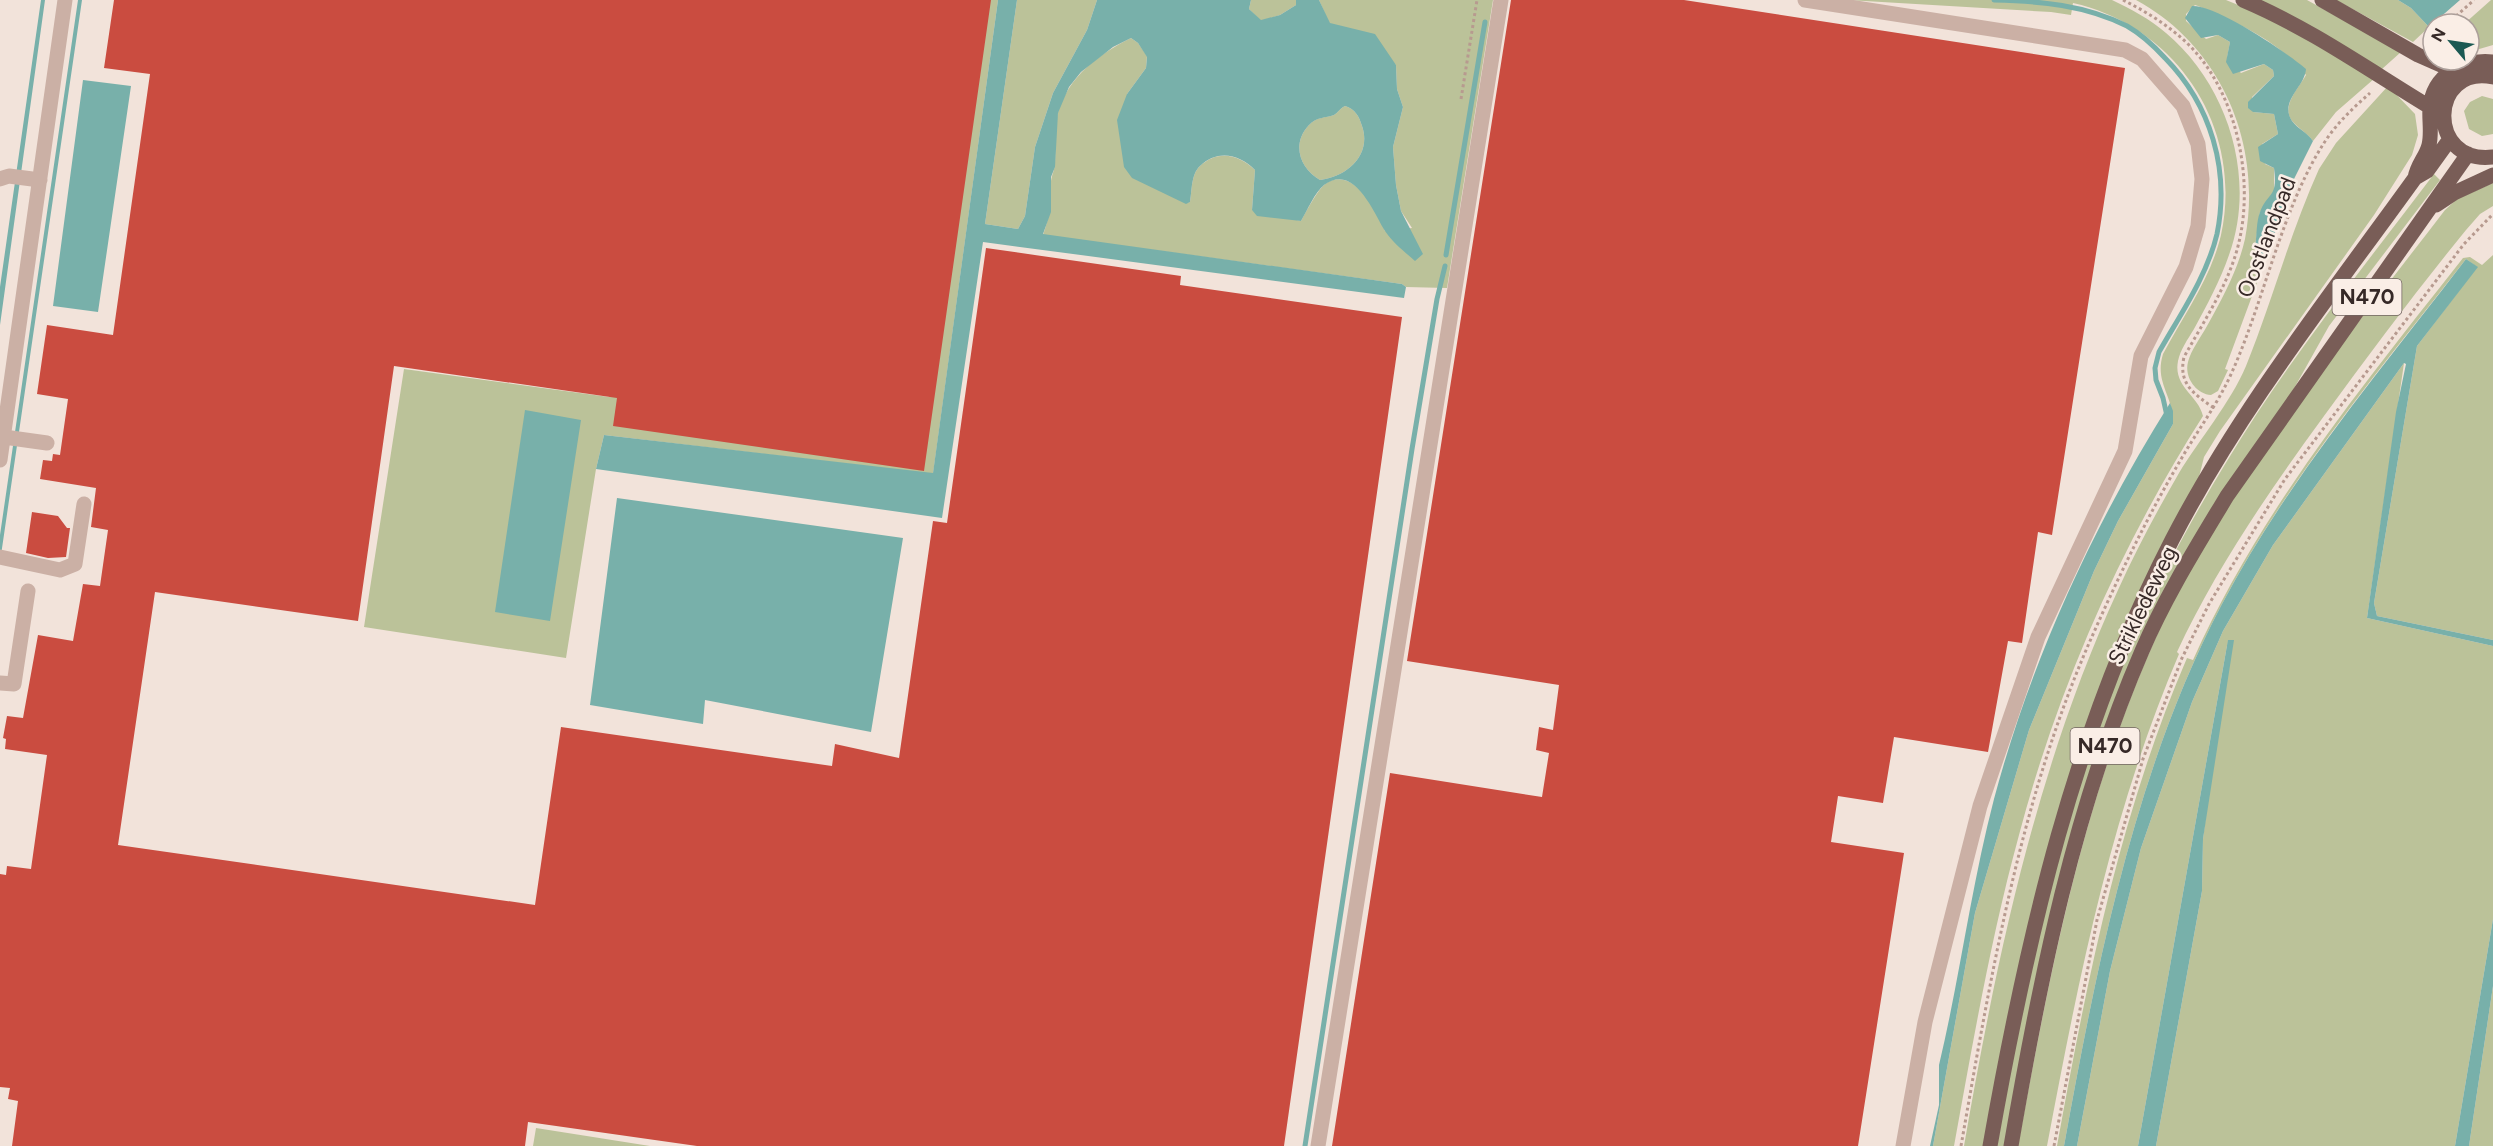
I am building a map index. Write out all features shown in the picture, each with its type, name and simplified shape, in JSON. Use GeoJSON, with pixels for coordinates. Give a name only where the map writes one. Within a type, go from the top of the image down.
{"type":"FeatureCollection","features":[{"type":"Feature","properties":{"kind":"main road"},"geometry":{"type":"LineString","coordinates":[[2243,0],[2313,35],[2437,111],[2450,139],[2468,154],[2482,158],[2493,157]]}},
{"type":"Feature","properties":{"kind":"main road"},"geometry":{"type":"LineString","coordinates":[[2322,0],[2421,56]]}},
{"type":"Feature","properties":{"kind":"main road","name":"N470"},"geometry":{"type":"LineString","coordinates":[[2437,111],[2436,88],[2450,72]]}},
{"type":"Feature","properties":{"kind":"main road","name":"N470"},"geometry":{"type":"LineString","coordinates":[[2437,111],[2462,81],[2475,75],[2493,77]]}},
{"type":"Feature","properties":{"kind":"main road","name":"Strikledeweg"},"geometry":{"type":"LineString","coordinates":[[2415,178],[2417,165],[2427,150],[2437,111]]}},
{"type":"Feature","properties":{"kind":"main road","name":"Strikledeweg"},"geometry":{"type":"LineString","coordinates":[[1990,1146],[2044,882],[2087,736],[2124,641],[2173,539],[2274,371],[2415,178],[2427,171],[2450,139]]}},
{"type":"Feature","properties":{"kind":"main road","name":"Strikledeweg"},"geometry":{"type":"LineString","coordinates":[[2012,1146],[2036,1012],[2060,899],[2106,744],[2143,648],[2193,553],[2227,496],[2340,334],[2433,207],[2468,154]]}},
{"type":"Feature","properties":{"kind":"main road","name":"N470"},"geometry":{"type":"LineString","coordinates":[[2433,207],[2454,193],[2493,175]]}},
{"type":"Feature","properties":{"kind":"street"},"geometry":{"type":"LineString","coordinates":[[0,460],[12,438],[4,366],[33,179],[65,0]]}},
{"type":"Feature","properties":{"kind":"street"},"geometry":{"type":"LineString","coordinates":[[1318,1146],[1501,0]]}},
{"type":"Feature","properties":{"kind":"street"},"geometry":{"type":"LineString","coordinates":[[1805,0],[2125,50],[2142,59],[2183,106],[2198,144],[2202,179],[2198,226],[2186,267],[2141,356],[2126,451],[2038,637],[1980,806],[1925,1022],[1903,1146]]}},
{"type":"Feature","properties":{"kind":"street"},"geometry":{"type":"LineString","coordinates":[[4,178],[33,179]]}},
{"type":"Feature","properties":{"kind":"street"},"geometry":{"type":"LineString","coordinates":[[12,438],[47,443]]}},
{"type":"Feature","properties":{"kind":"street"},"geometry":{"type":"LineString","coordinates":[[2,558],[60,570],[75,564],[84,504]]}},
{"type":"Feature","properties":{"kind":"street"},"geometry":{"type":"LineString","coordinates":[[0,683],[14,684],[28,591]]}},
{"type":"Feature","properties":{"kind":"path"},"geometry":{"type":"LineString","coordinates":[[1461,99],[1477,0]]}},
{"type":"Feature","properties":{"kind":"path"},"geometry":{"type":"LineString","coordinates":[[2460,12],[2474,0]]}},
{"type":"Feature","properties":{"kind":"path","name":"Oostlandpad"},"geometry":{"type":"LineString","coordinates":[[2214,408],[2233,371],[2312,165],[2344,117],[2370,93]]}},
{"type":"Feature","properties":{"kind":"path"},"geometry":{"type":"LineString","coordinates":[[2054,1146],[2097,920],[2143,759],[2182,658],[2210,604],[2285,479],[2464,244],[2493,214]]}},
{"type":"Feature","properties":{"kind":"green space"},"geometry":{"type":"Polygon","coordinates":[[[667,0],[998,0],[933,474],[604,435],[596,469],[566,658],[364,627],[404,369],[609,397],[667,0]]]}},
{"type":"Feature","properties":{"kind":"green space"},"geometry":{"type":"Polygon","coordinates":[[[1017,0],[1097,0],[1087,30],[1053,93],[1035,147],[1025,216],[1018,229],[985,224],[1017,0]]]}},
{"type":"Feature","properties":{"kind":"green space"},"geometry":{"type":"Polygon","coordinates":[[[1251,0],[1296,0],[1296,5],[1280,15],[1261,21],[1249,9],[1251,0]]]}},
{"type":"Feature","properties":{"kind":"green space"},"geometry":{"type":"Polygon","coordinates":[[[1319,0],[1493,0],[1447,288],[1406,287],[1402,284],[1043,235],[1049,214],[1051,181],[1055,165],[1057,118],[1063,99],[1077,77],[1097,59],[1131,38],[1138,43],[1147,56],[1146,68],[1127,94],[1163,192],[1186,203],[1190,202],[1193,178],[1197,169],[1214,157],[1229,156],[1243,161],[1255,170],[1252,210],[1301,221],[1324,185],[1334,180],[1344,180],[1362,192],[1376,212],[1385,231],[1412,228],[1401,211],[1396,185],[1393,147],[1403,107],[1397,89],[1396,65],[1329,23],[1319,0]]]}},
{"type":"Feature","properties":{"kind":"green space"},"geometry":{"type":"Polygon","coordinates":[[[1848,0],[2112,0],[2153,23],[2188,54],[2206,79],[2221,106],[2238,165],[2240,195],[2237,225],[2229,255],[2213,293],[2182,349],[2178,361],[2179,378],[2203,416],[2145,515],[2119,566],[2073,671],[2053,725],[2019,835],[2000,912],[1954,1146],[1933,1146],[1975,913],[2029,730],[2094,571],[2118,521],[2173,424],[2171,405],[2162,382],[2163,354],[2211,266],[2221,235],[2226,196],[2222,157],[2212,121],[2195,88],[2172,59],[2144,34],[2110,16],[2073,3],[2071,15],[1848,0]]]}},
{"type":"Feature","properties":{"kind":"green space"},"geometry":{"type":"Polygon","coordinates":[[[2136,0],[2226,0],[2265,16],[2375,78],[2336,112],[2313,141],[2295,124],[2288,112],[2291,99],[2306,75],[2295,63],[2257,34],[2213,12],[2195,5],[2186,14],[2186,21],[2206,39],[2218,35],[2230,42],[2227,58],[2241,73],[2264,64],[2273,70],[2274,76],[2252,97],[2253,112],[2274,114],[2278,134],[2262,144],[2265,164],[2274,168],[2274,195],[2260,212],[2255,246],[2265,261],[2225,369],[2228,370],[2218,391],[2211,395],[2201,392],[2192,384],[2187,368],[2194,348],[2229,284],[2242,251],[2249,203],[2248,168],[2241,134],[2229,101],[2213,71],[2191,43],[2166,20],[2136,0]]]}},
{"type":"Feature","properties":{"kind":"green space"},"geometry":{"type":"Polygon","coordinates":[[[2258,0],[2307,0],[2401,52],[2382,69],[2258,0]]]}},
{"type":"Feature","properties":{"kind":"green space"},"geometry":{"type":"Polygon","coordinates":[[[2336,0],[2398,0],[2411,8],[2421,19],[2421,34],[2413,42],[2336,0]]]}},
{"type":"Feature","properties":{"kind":"green space"},"geometry":{"type":"Polygon","coordinates":[[[2493,0],[2493,45],[2481,48],[2481,12],[2478,12],[2493,0]]]}},
{"type":"Feature","properties":{"kind":"green space"},"geometry":{"type":"Polygon","coordinates":[[[2388,86],[2415,114],[2418,135],[2412,155],[2374,215],[2220,431],[2204,457],[2195,493],[2081,739],[1985,1146],[1964,1146],[1991,1004],[2023,863],[2064,724],[2089,657],[2139,545],[2179,473],[2240,380],[2319,169],[2336,143],[2388,86]]]}},
{"type":"Feature","properties":{"kind":"green space"},"geometry":{"type":"Polygon","coordinates":[[[2482,96],[2493,99],[2493,134],[2482,136],[2469,129],[2464,111],[2470,102],[2482,96]]]}},
{"type":"Feature","properties":{"kind":"green space"},"geometry":{"type":"Polygon","coordinates":[[[1345,106],[1354,111],[1362,126],[1364,137],[1360,155],[1348,169],[1320,180],[1303,163],[1300,156],[1300,140],[1303,132],[1312,122],[1334,115],[1345,106]]]}},
{"type":"Feature","properties":{"kind":"green space"},"geometry":{"type":"Polygon","coordinates":[[[2434,174],[2440,180],[2329,326],[2113,711],[2006,1146],[1997,1146],[2026,992],[2063,839],[2094,739],[2136,631],[2188,528],[2250,424],[2327,315],[2434,174]]]}},
{"type":"Feature","properties":{"kind":"green space"},"geometry":{"type":"Polygon","coordinates":[[[2493,183],[2493,206],[2480,214],[2466,230],[2324,416],[2245,530],[2192,621],[2177,652],[2179,654],[2134,774],[2116,835],[2085,958],[2047,1146],[2018,1146],[2057,951],[2089,822],[2131,697],[2157,635],[2217,523],[2289,415],[2328,362],[2445,210],[2457,199],[2493,183]]]}},
{"type":"Feature","properties":{"kind":"green space"},"geometry":{"type":"Polygon","coordinates":[[[2493,255],[2493,640],[2377,616],[2374,603],[2417,346],[2477,267],[2466,259],[2336,426],[2276,513],[2222,604],[2192,667],[2165,733],[2142,800],[2090,1008],[2064,1146],[2057,1146],[2094,960],[2124,837],[2163,717],[2187,658],[2193,660],[2219,605],[2249,553],[2281,501],[2351,402],[2463,258],[2470,257],[2482,265],[2493,255]]]}},
{"type":"Feature","properties":{"kind":"green space"},"geometry":{"type":"Polygon","coordinates":[[[2404,363],[2367,618],[2493,646],[2493,919],[2455,1146],[2156,1146],[2202,891],[2203,839],[2228,640],[2138,1146],[2077,1146],[2110,971],[2141,848],[2192,702],[2223,631],[2273,545],[2404,363]]]}},
{"type":"Feature","properties":{"kind":"green space"},"geometry":{"type":"Polygon","coordinates":[[[2493,986],[2493,1146],[2469,1146],[2493,986]]]}},
{"type":"Feature","properties":{"kind":"green space"},"geometry":{"type":"Polygon","coordinates":[[[536,1128],[650,1146],[533,1146],[536,1128]]]}},
{"type":"Feature","properties":{"kind":"water"},"geometry":{"type":"Polygon","coordinates":[[[41,0],[45,0],[0,325],[0,287],[41,0]]]}},
{"type":"Feature","properties":{"kind":"water"},"geometry":{"type":"Polygon","coordinates":[[[78,0],[82,0],[0,562],[0,535],[78,0]]]}},
{"type":"Feature","properties":{"kind":"water"},"geometry":{"type":"Polygon","coordinates":[[[998,0],[1017,0],[985,224],[1018,229],[1025,216],[1035,147],[1053,93],[1087,30],[1097,0],[1251,0],[1249,9],[1261,20],[1280,15],[1296,5],[1296,0],[1319,0],[1330,23],[1375,34],[1396,65],[1397,89],[1403,107],[1393,147],[1396,185],[1401,211],[1423,254],[1415,261],[1388,235],[1362,193],[1345,180],[1335,180],[1324,185],[1314,197],[1301,221],[1257,216],[1252,210],[1255,170],[1235,157],[1214,157],[1200,166],[1193,178],[1190,202],[1186,204],[1132,178],[1124,167],[1117,120],[1127,94],[1146,68],[1147,57],[1138,43],[1131,38],[1113,47],[1081,72],[1069,87],[1058,113],[1055,167],[1051,177],[1051,212],[1043,234],[1402,284],[1406,287],[1404,298],[983,242],[942,518],[596,469],[604,435],[933,473],[998,0]],[[1345,106],[1334,115],[1312,122],[1303,132],[1300,140],[1300,156],[1303,163],[1320,180],[1348,169],[1360,155],[1364,137],[1362,126],[1356,113],[1345,106]]]}},
{"type":"Feature","properties":{"kind":"water"},"geometry":{"type":"Polygon","coordinates":[[[2398,0],[2460,0],[2446,12],[2421,12],[2421,19],[2411,8],[2398,0]]]}},
{"type":"Feature","properties":{"kind":"water"},"geometry":{"type":"Polygon","coordinates":[[[2192,6],[2218,13],[2234,21],[2268,41],[2306,69],[2302,82],[2290,101],[2289,114],[2294,124],[2313,141],[2294,179],[2265,261],[2255,246],[2257,225],[2263,205],[2272,194],[2275,178],[2274,168],[2260,161],[2258,147],[2278,134],[2274,114],[2253,112],[2248,108],[2248,102],[2274,76],[2273,70],[2264,64],[2233,74],[2226,62],[2230,42],[2218,35],[2201,38],[2185,18],[2192,6]]]}},
{"type":"Feature","properties":{"kind":"water"},"geometry":{"type":"Polygon","coordinates":[[[83,80],[131,86],[98,312],[53,306],[83,80]]]}},
{"type":"Feature","properties":{"kind":"water"},"geometry":{"type":"Polygon","coordinates":[[[2466,259],[2478,267],[2417,346],[2374,603],[2377,616],[2493,640],[2493,646],[2367,618],[2396,412],[2406,364],[2404,363],[2273,545],[2223,631],[2192,702],[2141,848],[2110,971],[2077,1146],[2064,1146],[2090,1008],[2123,869],[2142,800],[2165,733],[2192,667],[2222,604],[2276,513],[2337,426],[2466,259]]]}},
{"type":"Feature","properties":{"kind":"water"},"geometry":{"type":"Polygon","coordinates":[[[2170,403],[2173,411],[2173,424],[2118,521],[2094,571],[2029,730],[1975,913],[1933,1146],[1930,1146],[1939,1105],[1939,1065],[1986,832],[2009,747],[2026,696],[2067,594],[2116,496],[2170,403]]]}},
{"type":"Feature","properties":{"kind":"water"},"geometry":{"type":"Polygon","coordinates":[[[525,410],[581,420],[550,621],[495,612],[525,410]]]}},
{"type":"Feature","properties":{"kind":"water"},"geometry":{"type":"Polygon","coordinates":[[[617,498],[903,538],[871,732],[705,700],[703,724],[590,705],[617,498]]]}},
{"type":"Feature","properties":{"kind":"water"},"geometry":{"type":"Polygon","coordinates":[[[2228,640],[2234,640],[2203,839],[2202,891],[2156,1146],[2138,1146],[2228,640]]]}},
{"type":"Feature","properties":{"kind":"water"},"geometry":{"type":"Polygon","coordinates":[[[2493,919],[2493,986],[2469,1146],[2455,1146],[2493,919]]]}},
{"type":"Feature","properties":{"kind":"building"},"geometry":{"type":"Polygon","coordinates":[[[114,0],[991,0],[924,471],[613,426],[617,398],[394,366],[358,621],[155,592],[118,845],[535,905],[561,727],[832,766],[835,744],[899,758],[933,521],[947,523],[986,248],[1181,276],[1180,285],[1402,317],[1284,1146],[697,1146],[528,1122],[525,1146],[12,1146],[18,1101],[8,1099],[10,1088],[0,1087],[0,874],[6,875],[7,866],[31,869],[47,755],[5,749],[6,739],[3,738],[7,716],[23,718],[38,635],[73,641],[83,584],[100,586],[108,530],[91,527],[96,488],[40,479],[43,460],[52,461],[53,454],[60,455],[68,399],[37,394],[47,325],[113,335],[150,74],[104,68],[114,0]]]}},
{"type":"Feature","properties":{"kind":"building"},"geometry":{"type":"Polygon","coordinates":[[[1511,0],[1684,0],[2125,68],[2052,535],[2038,532],[2022,643],[2008,641],[1988,752],[1894,737],[1883,803],[1838,796],[1831,842],[1904,853],[1858,1146],[1332,1146],[1390,773],[1542,797],[1549,753],[1536,750],[1539,727],[1553,730],[1559,685],[1407,661],[1511,0]]]}},
{"type":"Feature","properties":{"kind":"building"},"geometry":{"type":"Polygon","coordinates":[[[32,512],[58,516],[67,528],[70,528],[66,557],[48,558],[26,553],[32,512]]]}},
{"type":"Feature","properties":{"kind":"waterway"},"geometry":{"type":"LineString","coordinates":[[1994,0],[2079,9],[2127,26],[2152,45],[2181,76],[2205,117],[2213,140],[2221,186],[2217,234],[2207,265],[2159,352],[2155,368],[2156,380],[2167,416]]}},
{"type":"Feature","properties":{"kind":"waterway"},"geometry":{"type":"LineString","coordinates":[[1446,255],[1485,22]]}},
{"type":"Feature","properties":{"kind":"waterway"},"geometry":{"type":"LineString","coordinates":[[1305,1146],[1412,449],[1437,299],[1445,266]]}}]}
